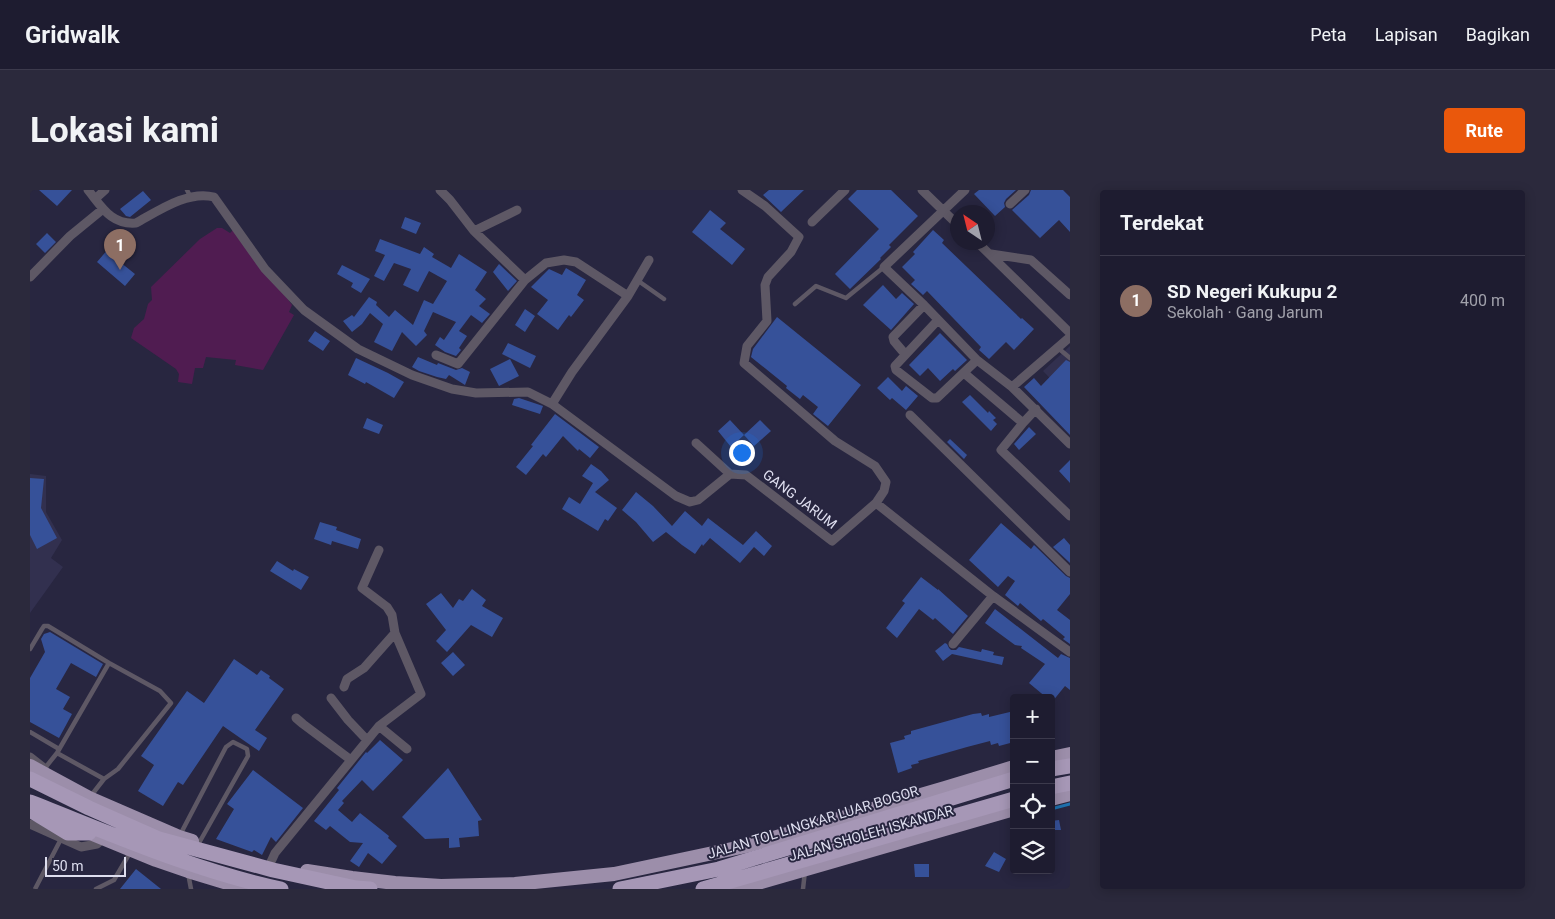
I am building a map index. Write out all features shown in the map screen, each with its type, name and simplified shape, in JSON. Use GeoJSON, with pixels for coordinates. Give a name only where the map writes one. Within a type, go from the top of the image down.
{"type":"FeatureCollection","features":[{"type":"Feature","properties":{"kind":"highway"},"geometry":{"type":"LineString","coordinates":[[1055,757],[1070,754]]}},
{"type":"Feature","properties":{"kind":"highway","name":"JALAN SHOLEH ISKANDAR"},"geometry":{"type":"LineString","coordinates":[[30,766],[89,798],[179,837],[270,864],[352,878],[441,886],[561,881],[614,874],[728,851],[1010,768]]}},
{"type":"Feature","properties":{"kind":"highway"},"geometry":{"type":"LineString","coordinates":[[1055,769],[1070,766]]}},
{"type":"Feature","properties":{"kind":"highway"},"geometry":{"type":"LineString","coordinates":[[30,779],[89,808],[159,838],[272,870],[356,888],[370,889]]}},
{"type":"Feature","properties":{"kind":"highway","name":"JALAN TOL LINGKAR LUAR BOGOR"},"geometry":{"type":"LineString","coordinates":[[620,889],[719,869],[1010,780]]}},
{"type":"Feature","properties":{"kind":"highway"},"geometry":{"type":"LineString","coordinates":[[1055,786],[1070,782]]}},
{"type":"Feature","properties":{"kind":"highway"},"geometry":{"type":"LineString","coordinates":[[1055,797],[1070,794]]}},
{"type":"Feature","properties":{"kind":"highway"},"geometry":{"type":"LineString","coordinates":[[703,889],[1010,800]]}},
{"type":"Feature","properties":{"kind":"highway"},"geometry":{"type":"LineString","coordinates":[[30,801],[95,836],[188,871],[247,889]]}},
{"type":"Feature","properties":{"kind":"highway"},"geometry":{"type":"LineString","coordinates":[[30,801],[171,856],[252,883],[281,889]]}},
{"type":"Feature","properties":{"kind":"highway","name":"JALAN SHOLEH ISKANDAR"},"geometry":{"type":"LineString","coordinates":[[736,889],[1010,809]]}},
{"type":"Feature","properties":{"kind":"highway"},"geometry":{"type":"LineString","coordinates":[[30,810],[68,833],[95,836]]}},
{"type":"Feature","properties":{"kind":"highway"},"geometry":{"type":"LineString","coordinates":[[188,871],[199,843]]}},
{"type":"Feature","properties":{"kind":"highway"},"geometry":{"type":"LineString","coordinates":[[736,889],[746,846]]}},
{"type":"Feature","properties":{"kind":"highway"},"geometry":{"type":"LineString","coordinates":[[712,889],[728,851]]}},
{"type":"Feature","properties":{"kind":"street"},"geometry":{"type":"LineString","coordinates":[[88,190],[103,209],[112,217],[124,223],[136,223],[188,192],[207,194],[214,197],[265,269],[304,310],[358,348],[412,375],[452,389],[476,394],[528,392],[552,404],[676,496],[690,502],[698,500],[730,474],[696,443]]}},
{"type":"Feature","properties":{"kind":"street"},"geometry":{"type":"LineString","coordinates":[[95,199],[105,190]]}},
{"type":"Feature","properties":{"kind":"street"},"geometry":{"type":"LineString","coordinates":[[440,190],[474,231],[525,280]]}},
{"type":"Feature","properties":{"kind":"street"},"geometry":{"type":"LineString","coordinates":[[742,190],[765,206],[799,237],[791,252],[768,277],[765,285],[767,321],[747,346],[744,363],[835,441],[876,466],[886,482],[884,491],[876,503],[992,596],[1070,652]]}},
{"type":"Feature","properties":{"kind":"street"},"geometry":{"type":"LineString","coordinates":[[812,222],[845,190]]}},
{"type":"Feature","properties":{"kind":"street"},"geometry":{"type":"LineString","coordinates":[[922,190],[950,218]]}},
{"type":"Feature","properties":{"kind":"street"},"geometry":{"type":"LineString","coordinates":[[965,190],[884,267],[977,360],[1012,387],[1070,444]]}},
{"type":"Feature","properties":{"kind":"street"},"geometry":{"type":"LineString","coordinates":[[1010,204],[1025,190]]}},
{"type":"Feature","properties":{"kind":"street"},"geometry":{"type":"LineString","coordinates":[[30,277],[70,236],[103,209]]}},
{"type":"Feature","properties":{"kind":"street"},"geometry":{"type":"LineString","coordinates":[[474,231],[517,210]]}},
{"type":"Feature","properties":{"kind":"street"},"geometry":{"type":"LineString","coordinates":[[986,250],[1070,335],[1058,348],[1012,387]]}},
{"type":"Feature","properties":{"kind":"street"},"geometry":{"type":"LineString","coordinates":[[991,254],[1032,260],[1070,296]]}},
{"type":"Feature","properties":{"kind":"street"},"geometry":{"type":"LineString","coordinates":[[436,355],[458,364],[525,280],[546,263],[564,260],[576,262],[628,296]]}},
{"type":"Feature","properties":{"kind":"street"},"geometry":{"type":"LineString","coordinates":[[552,404],[572,372],[628,296],[649,260]]}},
{"type":"Feature","properties":{"kind":"street"},"geometry":{"type":"LineString","coordinates":[[905,354],[893,337],[924,305]]}},
{"type":"Feature","properties":{"kind":"street"},"geometry":{"type":"LineString","coordinates":[[938,320],[894,368],[932,398],[937,398],[977,360]]}},
{"type":"Feature","properties":{"kind":"street"},"geometry":{"type":"LineString","coordinates":[[964,373],[1022,423]]}},
{"type":"Feature","properties":{"kind":"street"},"geometry":{"type":"LineString","coordinates":[[1036,409],[1022,423],[1001,450],[1070,516]]}},
{"type":"Feature","properties":{"kind":"street"},"geometry":{"type":"LineString","coordinates":[[910,415],[1070,572]]}},
{"type":"Feature","properties":{"kind":"street","name":"GANG JARUM"},"geometry":{"type":"LineString","coordinates":[[730,474],[746,476],[832,541],[876,503]]}},
{"type":"Feature","properties":{"kind":"street"},"geometry":{"type":"LineString","coordinates":[[270,864],[275,853],[379,726],[422,694],[395,633],[392,615],[387,607],[362,588],[379,550]]}},
{"type":"Feature","properties":{"kind":"street"},"geometry":{"type":"LineString","coordinates":[[953,644],[992,596]]}},
{"type":"Feature","properties":{"kind":"street"},"geometry":{"type":"LineString","coordinates":[[344,687],[347,679],[364,668],[395,633]]}},
{"type":"Feature","properties":{"kind":"street"},"geometry":{"type":"LineString","coordinates":[[331,698],[367,740]]}},
{"type":"Feature","properties":{"kind":"street"},"geometry":{"type":"LineString","coordinates":[[296,718],[351,760]]}},
{"type":"Feature","properties":{"kind":"street"},"geometry":{"type":"LineString","coordinates":[[379,726],[407,749]]}},
{"type":"Feature","properties":{"kind":"street"},"geometry":{"type":"LineString","coordinates":[[30,757],[45,768],[58,782]]}},
{"type":"Feature","properties":{"kind":"street"},"geometry":{"type":"LineString","coordinates":[[30,824],[82,847],[97,844],[95,836]]}},
{"type":"Feature","properties":{"kind":"lane"},"geometry":{"type":"LineString","coordinates":[[795,304],[816,286],[846,298],[884,267]]}},
{"type":"Feature","properties":{"kind":"lane"},"geometry":{"type":"LineString","coordinates":[[637,280],[664,299]]}},
{"type":"Feature","properties":{"kind":"lane"},"geometry":{"type":"LineString","coordinates":[[1058,348],[1070,358]]}},
{"type":"Feature","properties":{"kind":"lane"},"geometry":{"type":"LineString","coordinates":[[30,649],[44,626],[48,626],[160,691],[171,703],[118,769],[104,779],[89,798]]}},
{"type":"Feature","properties":{"kind":"lane"},"geometry":{"type":"LineString","coordinates":[[45,768],[58,751],[109,663]]}},
{"type":"Feature","properties":{"kind":"lane"},"geometry":{"type":"LineString","coordinates":[[30,732],[104,779]]}},
{"type":"Feature","properties":{"kind":"lane"},"geometry":{"type":"LineString","coordinates":[[179,837],[226,747],[233,742],[247,749],[248,756],[199,843]]}},
{"type":"Feature","properties":{"kind":"lane"},"geometry":{"type":"LineString","coordinates":[[35,889],[61,839]]}},
{"type":"Feature","properties":{"kind":"lane"},"geometry":{"type":"LineString","coordinates":[[96,889],[114,880],[132,851]]}},
{"type":"Feature","properties":{"kind":"lane"},"geometry":{"type":"LineString","coordinates":[[803,889],[806,869]]}},
{"type":"Feature","properties":{"kind":"lane"},"geometry":{"type":"LineString","coordinates":[[188,871],[191,889]]}},
{"type":"Feature","properties":{"kind":"shaded area"},"geometry":{"type":"Polygon","coordinates":[[[217,228],[222,228],[230,233],[235,228],[292,305],[289,312],[294,315],[263,370],[235,365],[236,360],[206,357],[203,368],[195,368],[192,384],[178,382],[179,374],[176,369],[131,338],[134,328],[144,319],[148,304],[152,300],[151,287],[200,239],[217,228]]]}},
{"type":"Feature","properties":{"kind":"shaded area"},"geometry":{"type":"Polygon","coordinates":[[[1070,346],[1070,399],[1043,371],[1070,346]]]}},
{"type":"Feature","properties":{"kind":"shaded area"},"geometry":{"type":"Polygon","coordinates":[[[30,474],[46,476],[46,512],[62,540],[51,558],[63,567],[30,613],[30,474]]]}},
{"type":"Feature","properties":{"kind":"building"},"geometry":{"type":"Polygon","coordinates":[[[39,190],[72,190],[57,206],[39,190]]]}},
{"type":"Feature","properties":{"kind":"building"},"geometry":{"type":"Polygon","coordinates":[[[769,190],[804,190],[781,212],[763,195],[769,190]]]}},
{"type":"Feature","properties":{"kind":"building"},"geometry":{"type":"Polygon","coordinates":[[[857,190],[891,190],[918,216],[889,245],[891,247],[881,259],[850,289],[835,274],[879,229],[848,199],[857,190]]]}},
{"type":"Feature","properties":{"kind":"building"},"geometry":{"type":"Polygon","coordinates":[[[979,190],[1016,190],[1006,199],[1005,207],[995,216],[995,205],[984,205],[974,194],[979,190]]]}},
{"type":"Feature","properties":{"kind":"building"},"geometry":{"type":"Polygon","coordinates":[[[1031,190],[1063,190],[1070,197],[1070,232],[1059,220],[1040,238],[1012,210],[1029,195],[1031,190]]]}},
{"type":"Feature","properties":{"kind":"building"},"geometry":{"type":"Polygon","coordinates":[[[143,191],[151,200],[130,217],[126,216],[120,209],[143,191]]]}},
{"type":"Feature","properties":{"kind":"building"},"geometry":{"type":"Polygon","coordinates":[[[710,210],[726,223],[720,229],[745,249],[732,265],[692,232],[710,210]]]}},
{"type":"Feature","properties":{"kind":"building"},"geometry":{"type":"Polygon","coordinates":[[[405,217],[421,223],[416,234],[401,228],[405,217]]]}},
{"type":"Feature","properties":{"kind":"building"},"geometry":{"type":"Polygon","coordinates":[[[933,230],[944,240],[942,243],[1021,319],[1034,329],[1014,350],[1006,342],[989,359],[979,350],[981,347],[927,291],[923,295],[911,284],[915,280],[902,267],[915,254],[913,252],[933,230]]]}},
{"type":"Feature","properties":{"kind":"building"},"geometry":{"type":"Polygon","coordinates":[[[47,233],[56,242],[45,253],[36,244],[47,233]]]}},
{"type":"Feature","properties":{"kind":"building"},"geometry":{"type":"Polygon","coordinates":[[[380,239],[420,254],[424,247],[434,254],[432,257],[451,268],[459,254],[487,272],[475,290],[486,299],[479,306],[490,314],[482,323],[471,315],[459,331],[467,336],[456,356],[445,352],[435,345],[440,337],[444,340],[456,322],[433,312],[424,331],[427,335],[416,346],[402,332],[392,351],[374,342],[383,324],[370,313],[362,324],[352,332],[343,321],[352,315],[354,317],[369,297],[377,302],[376,305],[389,317],[395,310],[413,325],[424,300],[433,304],[447,281],[429,271],[418,292],[403,285],[411,269],[394,263],[384,281],[374,276],[385,255],[375,251],[380,239]]]}},
{"type":"Feature","properties":{"kind":"building"},"geometry":{"type":"Polygon","coordinates":[[[109,248],[122,260],[120,262],[135,274],[125,286],[97,262],[109,248]]]}},
{"type":"Feature","properties":{"kind":"building"},"geometry":{"type":"Polygon","coordinates":[[[499,264],[517,281],[508,291],[493,272],[499,264]]]}},
{"type":"Feature","properties":{"kind":"building"},"geometry":{"type":"Polygon","coordinates":[[[342,265],[370,279],[361,293],[351,287],[353,283],[337,274],[342,265]]]}},
{"type":"Feature","properties":{"kind":"building"},"geometry":{"type":"Polygon","coordinates":[[[566,268],[586,280],[577,295],[584,300],[571,317],[569,315],[558,330],[537,314],[548,300],[531,287],[549,269],[562,275],[566,268]]]}},
{"type":"Feature","properties":{"kind":"building"},"geometry":{"type":"Polygon","coordinates":[[[883,285],[896,299],[902,293],[914,304],[891,330],[863,305],[883,285]]]}},
{"type":"Feature","properties":{"kind":"building"},"geometry":{"type":"Polygon","coordinates":[[[525,309],[535,316],[525,332],[515,325],[525,309]]]}},
{"type":"Feature","properties":{"kind":"building"},"geometry":{"type":"Polygon","coordinates":[[[777,317],[861,385],[828,426],[813,414],[818,407],[803,395],[800,399],[751,357],[753,349],[777,317]]]}},
{"type":"Feature","properties":{"kind":"building"},"geometry":{"type":"Polygon","coordinates":[[[315,331],[330,341],[323,351],[308,341],[315,331]]]}},
{"type":"Feature","properties":{"kind":"building"},"geometry":{"type":"Polygon","coordinates":[[[940,333],[967,360],[940,381],[928,368],[920,376],[909,365],[940,333]]]}},
{"type":"Feature","properties":{"kind":"building"},"geometry":{"type":"Polygon","coordinates":[[[508,343],[536,356],[530,368],[502,354],[508,343]]]}},
{"type":"Feature","properties":{"kind":"building"},"geometry":{"type":"Polygon","coordinates":[[[418,357],[437,365],[438,363],[456,370],[462,368],[470,372],[465,385],[449,375],[446,379],[412,367],[418,357]]]}},
{"type":"Feature","properties":{"kind":"building"},"geometry":{"type":"Polygon","coordinates":[[[356,358],[404,382],[394,398],[366,382],[365,384],[348,375],[356,358]]]}},
{"type":"Feature","properties":{"kind":"building"},"geometry":{"type":"Polygon","coordinates":[[[510,359],[519,376],[499,386],[490,369],[510,359]]]}},
{"type":"Feature","properties":{"kind":"building"},"geometry":{"type":"Polygon","coordinates":[[[1066,360],[1070,362],[1070,435],[1024,387],[1034,378],[1041,386],[1066,360]]]}},
{"type":"Feature","properties":{"kind":"building"},"geometry":{"type":"Polygon","coordinates":[[[888,377],[902,391],[906,386],[918,396],[906,410],[892,398],[890,400],[877,388],[888,377]]]}},
{"type":"Feature","properties":{"kind":"building"},"geometry":{"type":"Polygon","coordinates":[[[970,395],[988,413],[989,411],[996,418],[993,420],[997,424],[991,431],[962,402],[970,395]]]}},
{"type":"Feature","properties":{"kind":"building"},"geometry":{"type":"Polygon","coordinates":[[[519,398],[543,406],[540,414],[512,405],[514,399],[519,398]]]}},
{"type":"Feature","properties":{"kind":"building"},"geometry":{"type":"Polygon","coordinates":[[[555,414],[599,447],[590,458],[579,449],[578,451],[563,436],[546,457],[543,454],[526,475],[516,467],[555,414]]]}},
{"type":"Feature","properties":{"kind":"building"},"geometry":{"type":"Polygon","coordinates":[[[367,418],[383,425],[379,434],[363,428],[367,418]]]}},
{"type":"Feature","properties":{"kind":"building"},"geometry":{"type":"Polygon","coordinates":[[[730,420],[744,435],[731,447],[718,431],[730,420]]]}},
{"type":"Feature","properties":{"kind":"building"},"geometry":{"type":"Polygon","coordinates":[[[760,420],[771,431],[754,446],[744,435],[760,420]]]}},
{"type":"Feature","properties":{"kind":"building"},"geometry":{"type":"Polygon","coordinates":[[[1029,427],[1036,434],[1019,450],[1014,444],[1029,427]]]}},
{"type":"Feature","properties":{"kind":"building"},"geometry":{"type":"Polygon","coordinates":[[[950,439],[967,455],[964,459],[947,442],[950,439]]]}},
{"type":"Feature","properties":{"kind":"building"},"geometry":{"type":"Polygon","coordinates":[[[1070,460],[1070,483],[1059,471],[1070,460]]]}},
{"type":"Feature","properties":{"kind":"building"},"geometry":{"type":"Polygon","coordinates":[[[591,464],[609,480],[595,492],[617,508],[608,521],[605,519],[598,531],[562,509],[569,497],[580,504],[593,483],[582,476],[591,464]]]}},
{"type":"Feature","properties":{"kind":"building"},"geometry":{"type":"Polygon","coordinates":[[[30,478],[44,479],[41,508],[57,538],[37,549],[30,535],[30,478]]]}},
{"type":"Feature","properties":{"kind":"building"},"geometry":{"type":"Polygon","coordinates":[[[636,492],[672,526],[685,511],[702,526],[708,518],[743,545],[756,531],[772,546],[764,556],[754,547],[740,563],[710,538],[703,546],[702,544],[695,554],[666,532],[653,542],[636,522],[622,510],[636,492]]]}},
{"type":"Feature","properties":{"kind":"building"},"geometry":{"type":"Polygon","coordinates":[[[320,522],[337,527],[336,530],[361,539],[358,549],[332,541],[331,545],[314,539],[320,522]]]}},
{"type":"Feature","properties":{"kind":"building"},"geometry":{"type":"Polygon","coordinates":[[[1001,523],[1031,549],[1034,545],[1070,578],[1070,594],[1057,610],[1070,620],[1070,644],[1063,639],[1065,637],[1043,619],[1041,621],[1020,603],[1018,606],[1005,595],[1015,581],[1008,576],[998,587],[969,560],[1001,523]]]}},
{"type":"Feature","properties":{"kind":"building"},"geometry":{"type":"Polygon","coordinates":[[[1064,538],[1070,545],[1070,563],[1053,547],[1064,538]]]}},
{"type":"Feature","properties":{"kind":"building"},"geometry":{"type":"Polygon","coordinates":[[[277,561],[293,571],[294,569],[309,577],[301,590],[270,571],[277,561]]]}},
{"type":"Feature","properties":{"kind":"building"},"geometry":{"type":"Polygon","coordinates":[[[921,577],[938,589],[968,616],[953,634],[935,618],[933,620],[919,609],[897,638],[886,628],[905,603],[902,601],[921,577]]]}},
{"type":"Feature","properties":{"kind":"building"},"geometry":{"type":"Polygon","coordinates":[[[472,589],[486,600],[482,606],[503,618],[492,637],[471,625],[447,652],[436,641],[446,630],[426,604],[441,593],[453,608],[459,599],[463,601],[472,589]]]}},
{"type":"Feature","properties":{"kind":"building"},"geometry":{"type":"Polygon","coordinates":[[[995,609],[1058,658],[1061,654],[1070,658],[1070,690],[1065,686],[1055,698],[1055,694],[1042,694],[1029,683],[1045,664],[1021,648],[1022,646],[1015,645],[985,623],[995,609]]]}},
{"type":"Feature","properties":{"kind":"building"},"geometry":{"type":"Polygon","coordinates":[[[50,632],[103,664],[96,677],[71,663],[56,689],[70,697],[63,709],[72,714],[59,738],[30,722],[30,678],[45,652],[41,639],[44,634],[50,632]]]}},
{"type":"Feature","properties":{"kind":"building"},"geometry":{"type":"Polygon","coordinates":[[[945,643],[951,650],[956,650],[959,647],[981,652],[982,649],[994,652],[993,655],[1004,657],[1002,665],[952,654],[943,661],[935,651],[945,643]]]}},
{"type":"Feature","properties":{"kind":"building"},"geometry":{"type":"Polygon","coordinates":[[[453,652],[465,665],[453,676],[441,663],[453,652]]]}},
{"type":"Feature","properties":{"kind":"building"},"geometry":{"type":"Polygon","coordinates":[[[234,659],[257,675],[261,670],[284,689],[255,730],[267,738],[259,751],[223,726],[183,785],[178,782],[163,806],[138,791],[154,765],[141,756],[187,691],[204,703],[234,659]]]}},
{"type":"Feature","properties":{"kind":"building"},"geometry":{"type":"Polygon","coordinates":[[[1010,712],[1010,743],[999,746],[998,743],[991,745],[990,741],[967,747],[918,761],[919,763],[911,765],[912,768],[898,773],[890,743],[905,739],[904,736],[911,734],[911,731],[973,714],[981,713],[982,716],[989,714],[989,717],[1010,712]]]}},
{"type":"Feature","properties":{"kind":"building"},"geometry":{"type":"Polygon","coordinates":[[[380,740],[403,760],[373,791],[362,780],[342,801],[344,803],[338,810],[352,822],[360,813],[389,836],[388,838],[397,846],[382,864],[368,853],[359,867],[350,861],[363,843],[350,842],[330,826],[326,830],[314,821],[366,752],[380,740]]]}},
{"type":"Feature","properties":{"kind":"building"},"geometry":{"type":"Polygon","coordinates":[[[448,768],[482,820],[478,821],[479,836],[459,838],[460,847],[449,848],[449,838],[425,839],[402,817],[448,768]]]}},
{"type":"Feature","properties":{"kind":"building"},"geometry":{"type":"Polygon","coordinates":[[[253,770],[303,808],[276,842],[271,837],[262,855],[254,850],[252,852],[216,839],[234,809],[227,804],[253,770]]]}},
{"type":"Feature","properties":{"kind":"building"},"geometry":{"type":"Polygon","coordinates":[[[1055,820],[1059,820],[1061,830],[1055,830],[1055,820]]]}},
{"type":"Feature","properties":{"kind":"building"},"geometry":{"type":"Polygon","coordinates":[[[994,852],[1006,859],[999,872],[985,866],[994,852]]]}},
{"type":"Feature","properties":{"kind":"building"},"geometry":{"type":"Polygon","coordinates":[[[914,864],[929,864],[929,877],[915,877],[914,864]]]}},
{"type":"Feature","properties":{"kind":"building"},"geometry":{"type":"Polygon","coordinates":[[[136,869],[161,889],[120,889],[136,869]]]}},
{"type":"Feature","properties":{"kind":"waterway"},"geometry":{"type":"LineString","coordinates":[[1055,808],[1070,804]]}},
{"type":"Feature","properties":{"kind":"place","name":"SD Negeri Kukupu 2"},"geometry":{"type":"Point","coordinates":[120,270]}}]}
